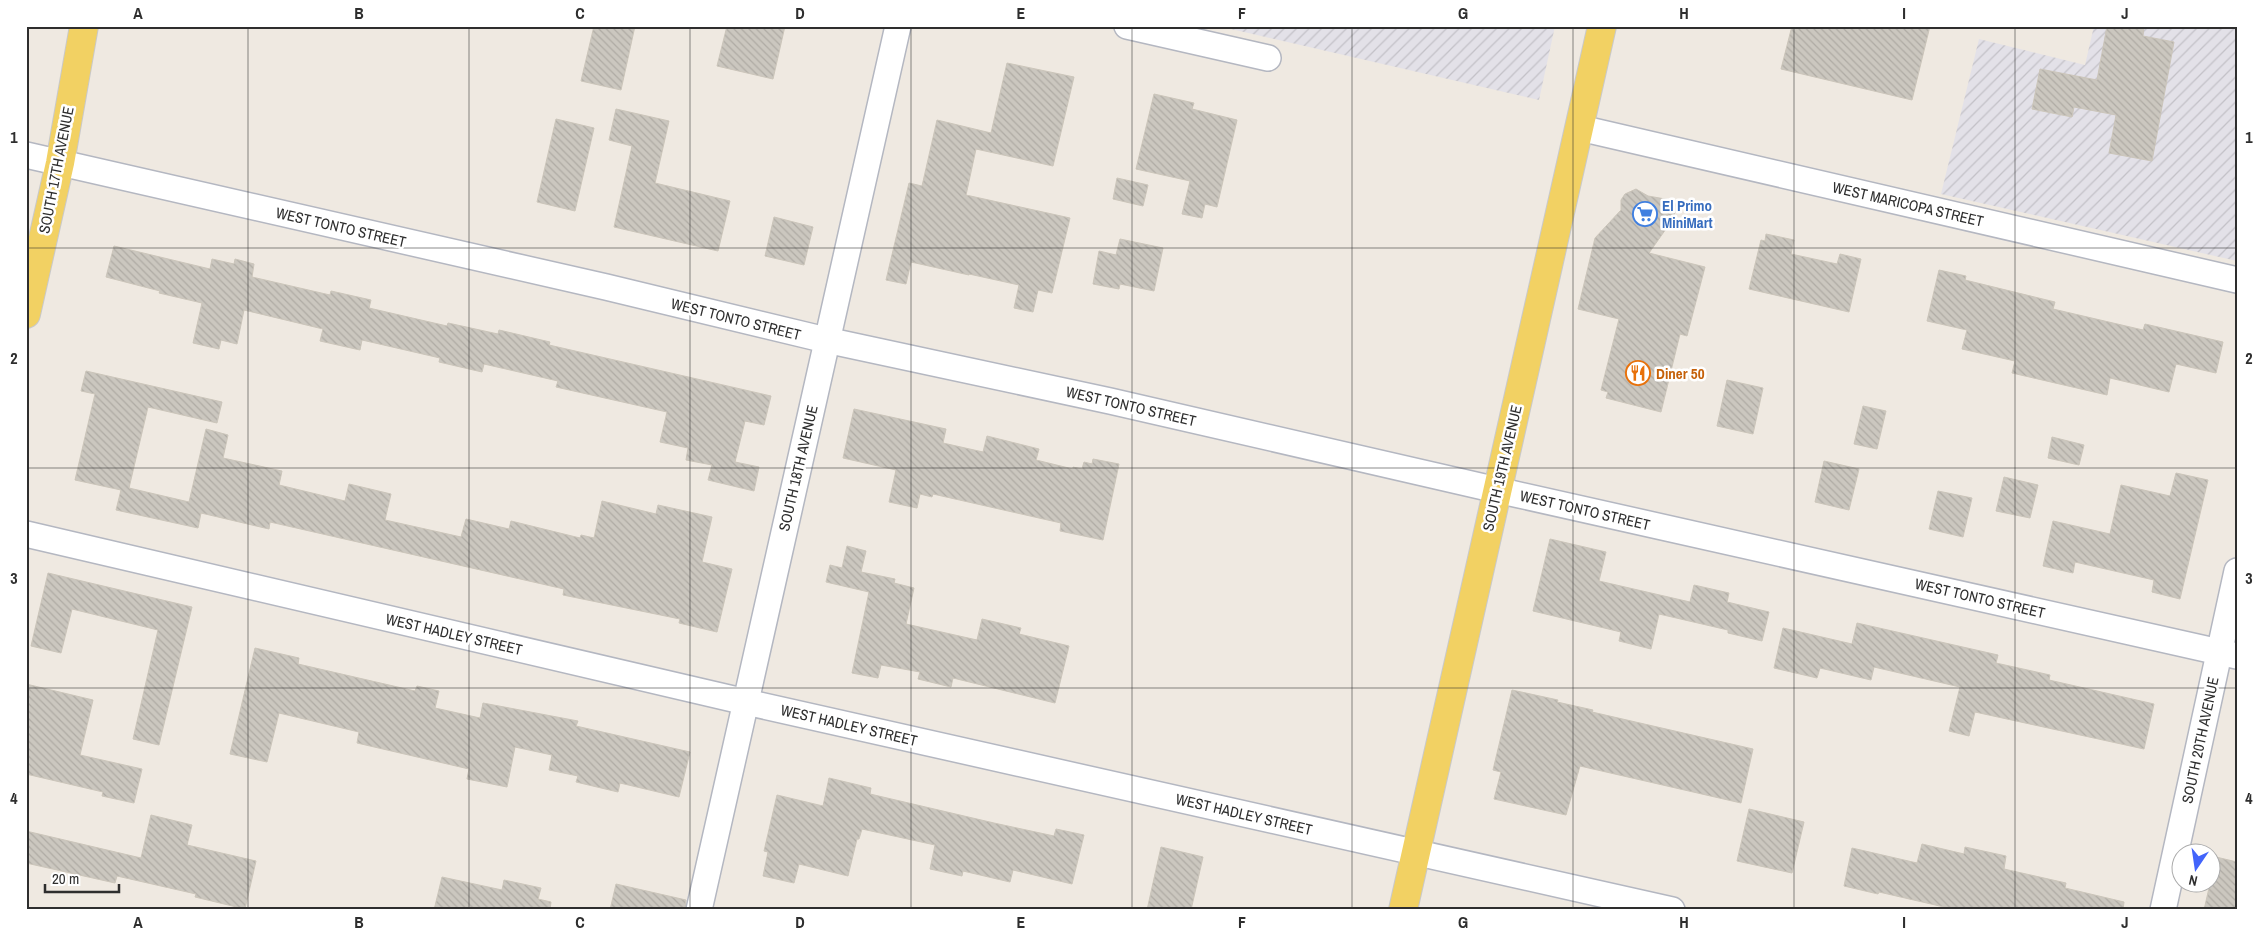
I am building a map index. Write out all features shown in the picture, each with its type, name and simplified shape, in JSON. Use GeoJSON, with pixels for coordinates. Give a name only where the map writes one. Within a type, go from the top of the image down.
{"type":"FeatureCollection","features":[{"type":"Feature","properties":{"kind":"main road","name":"SOUTH 17TH AVENUE"},"geometry":{"type":"LineString","coordinates":[[26,314],[60,163],[84,26]]}},
{"type":"Feature","properties":{"kind":"main road"},"geometry":{"type":"LineString","coordinates":[[60,163],[100,26]]}},
{"type":"Feature","properties":{"kind":"main road","name":"SOUTH 19TH AVENUE"},"geometry":{"type":"LineString","coordinates":[[1402,910],[1602,26]]}},
{"type":"Feature","properties":{"kind":"street","name":"SOUTH 18TH AVENUE"},"geometry":{"type":"LineString","coordinates":[[699,910],[898,26]]}},
{"type":"Feature","properties":{"kind":"street"},"geometry":{"type":"LineString","coordinates":[[1127,26],[1268,58]]}},
{"type":"Feature","properties":{"kind":"street","name":"WEST MARICOPA STREET"},"geometry":{"type":"LineString","coordinates":[[1580,128],[2237,280]]}},
{"type":"Feature","properties":{"kind":"street","name":"WEST TONTO STREET"},"geometry":{"type":"LineString","coordinates":[[26,155],[596,285],[826,340],[1110,401],[2228,654]]}},
{"type":"Feature","properties":{"kind":"street","name":"WEST HADLEY STREET"},"geometry":{"type":"LineString","coordinates":[[26,534],[746,702],[1672,910]]}},
{"type":"Feature","properties":{"kind":"street","name":"SOUTH 20TH AVENUE"},"geometry":{"type":"LineString","coordinates":[[2162,910],[2228,654],[2237,571]]}},
{"type":"Feature","properties":{"kind":"shaded area"},"geometry":{"type":"Polygon","coordinates":[[[1218,26],[1555,26],[1539,100],[1218,26]]]}},
{"type":"Feature","properties":{"kind":"shaded area"},"geometry":{"type":"Polygon","coordinates":[[[2094,26],[2237,26],[2237,261],[1941,194],[1979,39],[2085,65],[2094,26]]]}},
{"type":"Feature","properties":{"kind":"building"},"geometry":{"type":"Polygon","coordinates":[[[594,26],[635,26],[621,90],[581,81],[594,26]]]}},
{"type":"Feature","properties":{"kind":"building"},"geometry":{"type":"Polygon","coordinates":[[[727,26],[785,26],[773,79],[717,66],[727,26]]]}},
{"type":"Feature","properties":{"kind":"building"},"geometry":{"type":"Polygon","coordinates":[[[1792,26],[1930,26],[1912,100],[1781,69],[1792,26]]]}},
{"type":"Feature","properties":{"kind":"building"},"geometry":{"type":"Polygon","coordinates":[[[2107,26],[2144,26],[2143,36],[2174,42],[2152,161],[2109,153],[2116,115],[2074,107],[2072,117],[2032,109],[2040,69],[2097,80],[2107,26]]]}},
{"type":"Feature","properties":{"kind":"building"},"geometry":{"type":"Polygon","coordinates":[[[1007,63],[1074,77],[1053,166],[976,149],[966,195],[1070,218],[1052,293],[1038,290],[1033,312],[1014,308],[1019,285],[969,274],[911,262],[906,284],[886,280],[909,183],[922,186],[937,120],[991,133],[1007,63]]]}},
{"type":"Feature","properties":{"kind":"building"},"geometry":{"type":"Polygon","coordinates":[[[1154,94],[1194,103],[1192,109],[1237,120],[1217,207],[1205,204],[1202,218],[1182,214],[1190,181],[1136,169],[1154,94]]]}},
{"type":"Feature","properties":{"kind":"building"},"geometry":{"type":"Polygon","coordinates":[[[616,109],[669,121],[655,183],[730,201],[718,251],[614,227],[632,146],[609,140],[616,109]]]}},
{"type":"Feature","properties":{"kind":"building"},"geometry":{"type":"Polygon","coordinates":[[[556,119],[594,128],[575,211],[537,202],[556,119]]]}},
{"type":"Feature","properties":{"kind":"building"},"geometry":{"type":"Polygon","coordinates":[[[1117,178],[1148,185],[1143,206],[1113,199],[1117,178]]]}},
{"type":"Feature","properties":{"kind":"building"},"geometry":{"type":"Polygon","coordinates":[[[1636,189],[1648,196],[1671,200],[1677,205],[1673,219],[1649,253],[1705,267],[1687,336],[1680,334],[1661,412],[1606,398],[1608,392],[1601,390],[1619,319],[1578,309],[1595,238],[1621,210],[1621,200],[1625,194],[1636,189]]]}},
{"type":"Feature","properties":{"kind":"building"},"geometry":{"type":"Polygon","coordinates":[[[774,217],[813,227],[804,265],[765,256],[774,217]]]}},
{"type":"Feature","properties":{"kind":"building"},"geometry":{"type":"Polygon","coordinates":[[[1766,234],[1794,240],[1791,254],[1837,264],[1840,254],[1861,259],[1849,312],[1749,289],[1761,240],[1765,241],[1766,234]]]}},
{"type":"Feature","properties":{"kind":"building"},"geometry":{"type":"Polygon","coordinates":[[[1120,239],[1163,248],[1154,291],[1120,284],[1119,289],[1093,284],[1099,251],[1116,255],[1120,239]]]}},
{"type":"Feature","properties":{"kind":"building"},"geometry":{"type":"Polygon","coordinates":[[[114,246],[210,269],[212,259],[234,264],[235,259],[254,264],[252,277],[330,295],[331,291],[371,300],[369,308],[447,326],[448,323],[498,334],[499,330],[550,342],[549,345],[771,396],[764,425],[745,421],[735,462],[759,467],[754,491],[708,480],[712,465],[686,460],[688,448],[660,442],[667,412],[556,387],[558,381],[484,364],[482,372],[439,362],[440,358],[362,340],[360,350],[320,341],[323,329],[244,310],[237,344],[221,340],[219,349],[193,343],[202,303],[159,293],[160,291],[106,277],[114,246]]]}},
{"type":"Feature","properties":{"kind":"building"},"geometry":{"type":"Polygon","coordinates":[[[1939,270],[1966,276],[1965,280],[2055,302],[2053,309],[2143,330],[2145,324],[2223,342],[2216,373],[2176,364],[2169,392],[2110,378],[2107,395],[2012,373],[2015,361],[1962,349],[1967,330],[1927,321],[1939,270]]]}},
{"type":"Feature","properties":{"kind":"building"},"geometry":{"type":"Polygon","coordinates":[[[86,371],[222,402],[217,423],[148,407],[129,488],[189,502],[206,429],[228,435],[223,458],[282,471],[279,485],[345,501],[349,484],[391,494],[385,520],[461,537],[466,519],[509,529],[511,521],[580,538],[581,535],[594,538],[602,501],[656,514],[658,505],[712,517],[702,562],[732,569],[717,632],[679,623],[680,619],[563,595],[564,589],[270,522],[269,529],[201,513],[198,528],[116,510],[121,490],[75,480],[95,394],[81,391],[86,371]]]}},
{"type":"Feature","properties":{"kind":"building"},"geometry":{"type":"Polygon","coordinates":[[[1727,380],[1763,388],[1753,434],[1717,426],[1727,380]]]}},
{"type":"Feature","properties":{"kind":"building"},"geometry":{"type":"Polygon","coordinates":[[[1863,406],[1886,411],[1877,449],[1854,444],[1863,406]]]}},
{"type":"Feature","properties":{"kind":"building"},"geometry":{"type":"Polygon","coordinates":[[[854,409],[946,429],[943,443],[983,452],[987,436],[1039,449],[1036,460],[1073,469],[1073,467],[1082,469],[1084,462],[1092,464],[1093,459],[1119,464],[1103,540],[1060,531],[1061,523],[933,494],[932,497],[920,494],[917,508],[889,502],[896,470],[843,458],[854,409]]]}},
{"type":"Feature","properties":{"kind":"building"},"geometry":{"type":"Polygon","coordinates":[[[2052,437],[2084,445],[2079,465],[2048,458],[2052,437]]]}},
{"type":"Feature","properties":{"kind":"building"},"geometry":{"type":"Polygon","coordinates":[[[1824,461],[1859,469],[1849,510],[1815,502],[1824,461]]]}},
{"type":"Feature","properties":{"kind":"building"},"geometry":{"type":"Polygon","coordinates":[[[2176,473],[2208,480],[2180,599],[2152,592],[2154,580],[2075,562],[2073,573],[2043,566],[2053,521],[2110,534],[2121,485],[2170,496],[2176,473]]]}},
{"type":"Feature","properties":{"kind":"building"},"geometry":{"type":"Polygon","coordinates":[[[2004,477],[2038,485],[2030,518],[1996,511],[2004,477]]]}},
{"type":"Feature","properties":{"kind":"building"},"geometry":{"type":"Polygon","coordinates":[[[1938,491],[1972,498],[1963,537],[1929,529],[1938,491]]]}},
{"type":"Feature","properties":{"kind":"building"},"geometry":{"type":"Polygon","coordinates":[[[1550,539],[1606,552],[1599,581],[1690,602],[1694,585],[1729,593],[1727,602],[1769,612],[1762,641],[1728,633],[1728,630],[1659,614],[1651,649],[1619,641],[1621,632],[1533,611],[1550,539]]]}},
{"type":"Feature","properties":{"kind":"building"},"geometry":{"type":"Polygon","coordinates":[[[847,546],[866,551],[861,572],[895,579],[894,583],[914,588],[906,624],[977,640],[982,619],[1021,628],[1019,634],[1069,646],[1055,703],[953,678],[951,687],[918,679],[920,672],[881,665],[878,678],[852,673],[869,592],[826,582],[830,565],[842,568],[847,546]]]}},
{"type":"Feature","properties":{"kind":"building"},"geometry":{"type":"Polygon","coordinates":[[[48,573],[192,607],[159,745],[133,739],[158,630],[72,609],[61,653],[31,646],[48,573]]]}},
{"type":"Feature","properties":{"kind":"building"},"geometry":{"type":"Polygon","coordinates":[[[1857,623],[1998,655],[1996,663],[2050,675],[2049,680],[2154,704],[2144,749],[1975,712],[1969,736],[1949,731],[1960,687],[1874,667],[1871,680],[1820,668],[1817,678],[1774,668],[1783,628],[1852,644],[1857,623]]]}},
{"type":"Feature","properties":{"kind":"building"},"geometry":{"type":"Polygon","coordinates":[[[255,648],[299,658],[298,664],[415,691],[417,686],[439,691],[435,708],[480,718],[483,703],[578,721],[576,726],[690,752],[679,797],[620,783],[618,792],[576,782],[578,776],[549,770],[552,755],[515,747],[507,787],[467,779],[469,769],[357,743],[359,732],[279,713],[267,762],[230,754],[255,648]]]}},
{"type":"Feature","properties":{"kind":"building"},"geometry":{"type":"Polygon","coordinates":[[[26,684],[93,700],[80,755],[142,769],[134,803],[102,796],[103,792],[26,774],[26,684]]]}},
{"type":"Feature","properties":{"kind":"building"},"geometry":{"type":"Polygon","coordinates":[[[1512,690],[1558,700],[1557,702],[1593,710],[1592,712],[1753,749],[1741,803],[1580,766],[1566,815],[1494,799],[1501,772],[1493,770],[1512,690]]]}},
{"type":"Feature","properties":{"kind":"building"},"geometry":{"type":"Polygon","coordinates":[[[829,778],[871,788],[870,794],[994,823],[1054,836],[1056,829],[1084,835],[1072,884],[1013,870],[1010,882],[963,871],[962,876],[930,869],[935,845],[862,829],[859,839],[857,839],[848,876],[799,864],[794,883],[763,876],[768,852],[764,851],[777,795],[823,806],[829,778]]]}},
{"type":"Feature","properties":{"kind":"building"},"geometry":{"type":"Polygon","coordinates":[[[1749,809],[1804,822],[1792,873],[1737,861],[1749,809]]]}},
{"type":"Feature","properties":{"kind":"building"},"geometry":{"type":"Polygon","coordinates":[[[151,815],[192,825],[187,845],[256,861],[245,909],[195,897],[196,894],[117,876],[115,883],[26,863],[26,831],[141,858],[151,815]]]}},
{"type":"Feature","properties":{"kind":"building"},"geometry":{"type":"Polygon","coordinates":[[[1922,844],[1964,854],[1965,847],[2006,856],[2004,869],[2066,883],[2065,888],[2124,902],[2123,910],[1957,910],[1844,886],[1852,848],[1917,863],[1922,844]]]}},
{"type":"Feature","properties":{"kind":"building"},"geometry":{"type":"Polygon","coordinates":[[[1161,847],[1203,857],[1191,910],[1147,910],[1161,847]]]}},
{"type":"Feature","properties":{"kind":"building"},"geometry":{"type":"Polygon","coordinates":[[[2220,858],[2237,862],[2237,910],[2204,910],[2208,894],[2220,894],[2220,858]]]}},
{"type":"Feature","properties":{"kind":"building"},"geometry":{"type":"Polygon","coordinates":[[[442,877],[502,890],[504,880],[541,888],[538,899],[551,902],[550,910],[434,910],[442,877]]]}},
{"type":"Feature","properties":{"kind":"building"},"geometry":{"type":"Polygon","coordinates":[[[616,884],[686,900],[685,910],[610,910],[616,884]]]}},
{"type":"Feature","properties":{"kind":"place","name":"El Primo MiniMart"},"geometry":{"type":"Point","coordinates":[1645,214]}},
{"type":"Feature","properties":{"kind":"place","name":"Diner 50"},"geometry":{"type":"Point","coordinates":[1638,373]}}]}
